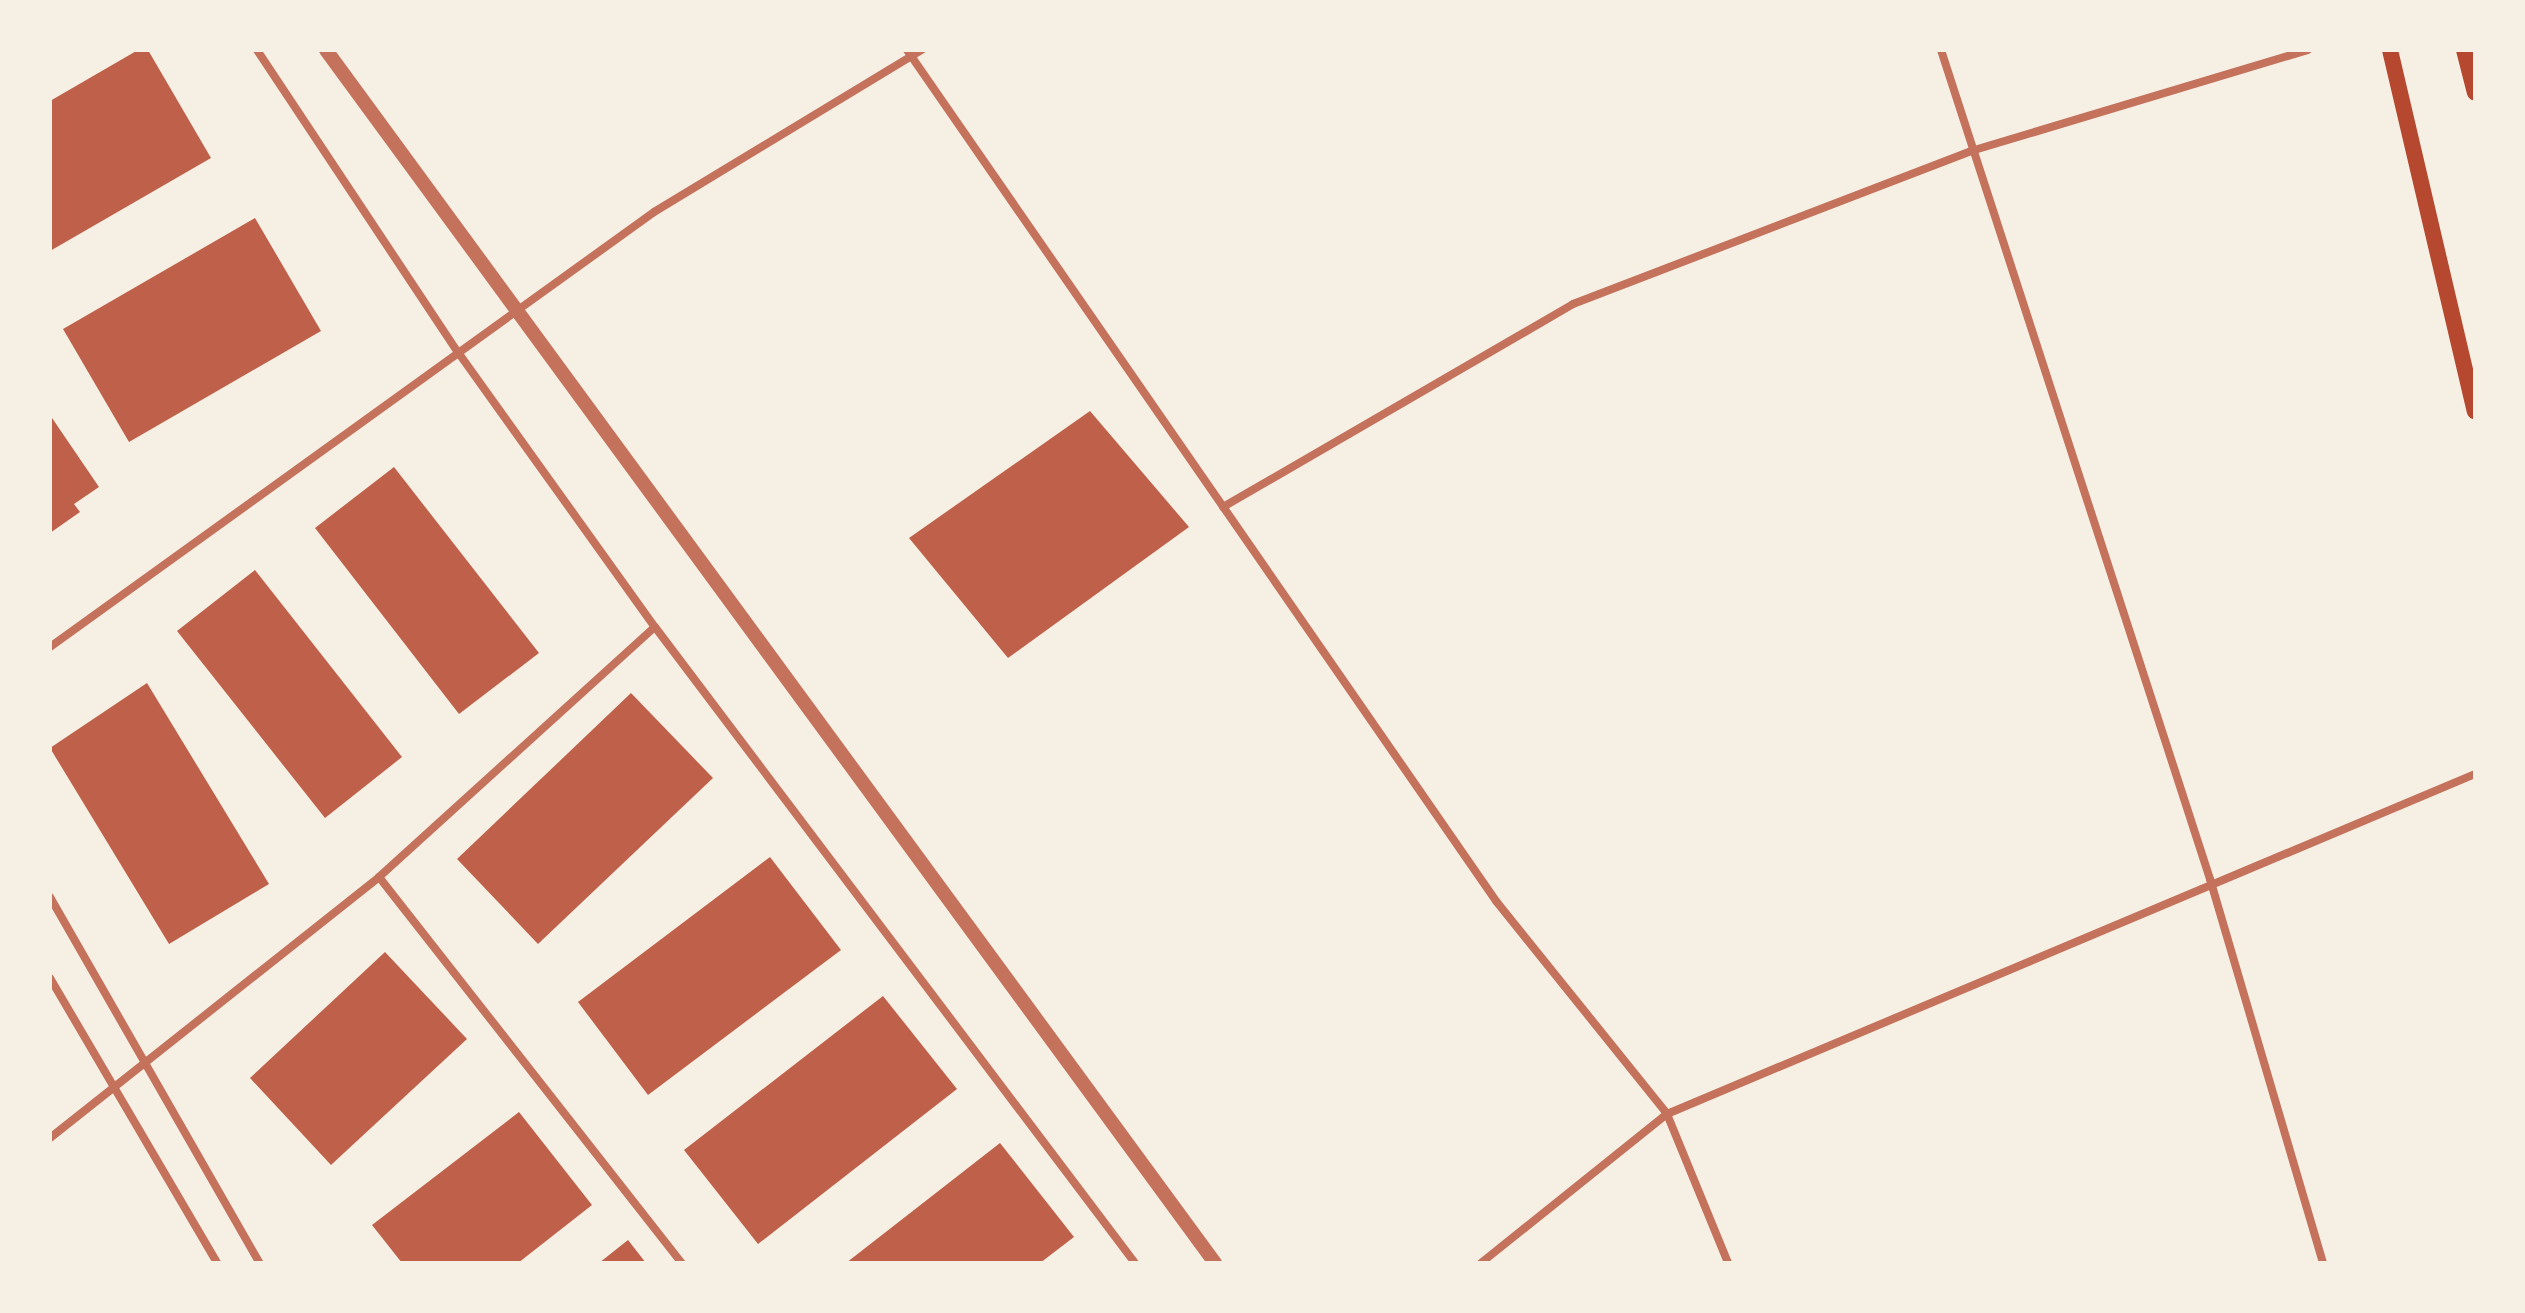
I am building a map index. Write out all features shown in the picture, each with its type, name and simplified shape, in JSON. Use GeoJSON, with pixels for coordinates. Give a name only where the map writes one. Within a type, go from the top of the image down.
{"type":"FeatureCollection","features":[{"type":"Feature","properties":{"kind":"main road"},"geometry":{"type":"LineString","coordinates":[[2390,50],[2475,411]]}},
{"type":"Feature","properties":{"kind":"main road"},"geometry":{"type":"LineString","coordinates":[[2464,50],[2475,93]]}},
{"type":"Feature","properties":{"kind":"street"},"geometry":{"type":"LineString","coordinates":[[257,50],[460,355],[655,627],[1135,1263]]}},
{"type":"Feature","properties":{"kind":"street"},"geometry":{"type":"LineString","coordinates":[[326,50],[515,315],[1215,1263]]}},
{"type":"Feature","properties":{"kind":"street"},"geometry":{"type":"LineString","coordinates":[[50,647],[460,355],[654,212],[909,53],[922,50]]}},
{"type":"Feature","properties":{"kind":"street"},"geometry":{"type":"LineString","coordinates":[[1941,50],[1971,151],[2210,879],[2323,1263]]}},
{"type":"Feature","properties":{"kind":"street"},"geometry":{"type":"LineString","coordinates":[[1223,507],[1573,304],[1971,151],[2308,50]]}},
{"type":"Feature","properties":{"kind":"street"},"geometry":{"type":"LineString","coordinates":[[909,53],[1496,901],[1667,1114],[1728,1263]]}},
{"type":"Feature","properties":{"kind":"street"},"geometry":{"type":"LineString","coordinates":[[50,1138],[379,877],[655,627]]}},
{"type":"Feature","properties":{"kind":"street"},"geometry":{"type":"LineString","coordinates":[[1481,1263],[1667,1114],[2210,879],[2475,774]]}},
{"type":"Feature","properties":{"kind":"street"},"geometry":{"type":"LineString","coordinates":[[379,877],[682,1263]]}},
{"type":"Feature","properties":{"kind":"street"},"geometry":{"type":"LineString","coordinates":[[50,897],[141,1063],[260,1263]]}},
{"type":"Feature","properties":{"kind":"street"},"geometry":{"type":"LineString","coordinates":[[50,978],[217,1263]]}},
{"type":"Feature","properties":{"kind":"building"},"geometry":{"type":"Polygon","coordinates":[[[138,50],[148,50],[211,158],[50,251],[50,101],[138,50]]]}},
{"type":"Feature","properties":{"kind":"building"},"geometry":{"type":"Polygon","coordinates":[[[255,218],[321,331],[129,442],[63,329],[255,218]]]}},
{"type":"Feature","properties":{"kind":"building"},"geometry":{"type":"Polygon","coordinates":[[[1090,411],[1189,527],[1008,658],[909,538],[1090,411]]]}},
{"type":"Feature","properties":{"kind":"building"},"geometry":{"type":"Polygon","coordinates":[[[50,415],[99,487],[74,504],[80,512],[50,533],[50,415]]]}},
{"type":"Feature","properties":{"kind":"building"},"geometry":{"type":"Polygon","coordinates":[[[394,467],[539,653],[459,714],[315,528],[394,467]]]}},
{"type":"Feature","properties":{"kind":"building"},"geometry":{"type":"Polygon","coordinates":[[[255,570],[402,757],[325,818],[177,631],[255,570]]]}},
{"type":"Feature","properties":{"kind":"building"},"geometry":{"type":"Polygon","coordinates":[[[147,683],[269,884],[169,944],[50,748],[147,683]]]}},
{"type":"Feature","properties":{"kind":"building"},"geometry":{"type":"Polygon","coordinates":[[[631,693],[713,778],[538,944],[457,859],[631,693]]]}},
{"type":"Feature","properties":{"kind":"building"},"geometry":{"type":"Polygon","coordinates":[[[770,857],[841,950],[648,1095],[578,1002],[770,857]]]}},
{"type":"Feature","properties":{"kind":"building"},"geometry":{"type":"Polygon","coordinates":[[[385,952],[467,1039],[331,1165],[250,1078],[385,952]]]}},
{"type":"Feature","properties":{"kind":"building"},"geometry":{"type":"Polygon","coordinates":[[[883,996],[957,1089],[758,1244],[684,1150],[883,996]]]}},
{"type":"Feature","properties":{"kind":"building"},"geometry":{"type":"Polygon","coordinates":[[[519,1112],[592,1205],[518,1263],[402,1263],[372,1225],[519,1112]]]}},
{"type":"Feature","properties":{"kind":"building"},"geometry":{"type":"Polygon","coordinates":[[[1000,1143],[1074,1237],[1040,1263],[846,1263],[1000,1143]]]}},
{"type":"Feature","properties":{"kind":"building"},"geometry":{"type":"Polygon","coordinates":[[[628,1240],[646,1263],[599,1263],[628,1240]]]}}]}
